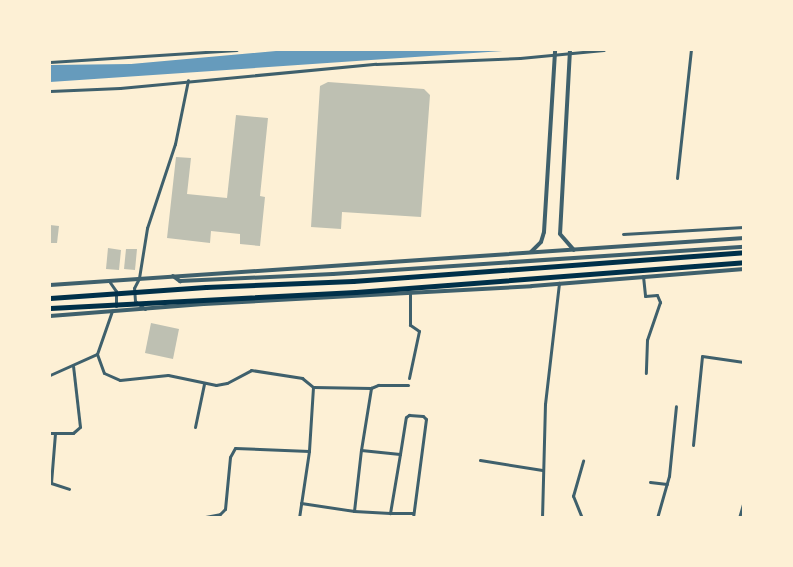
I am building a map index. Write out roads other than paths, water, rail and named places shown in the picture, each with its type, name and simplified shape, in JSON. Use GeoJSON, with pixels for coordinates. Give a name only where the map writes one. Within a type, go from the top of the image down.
{"type":"FeatureCollection","features":[{"type":"Feature","properties":{"kind":"highway"},"geometry":{"type":"LineString","coordinates":[[50,298],[206,287],[353,281],[744,252]]}},
{"type":"Feature","properties":{"kind":"highway"},"geometry":{"type":"LineString","coordinates":[[50,308],[356,292],[744,262]]}},
{"type":"Feature","properties":{"kind":"street"},"geometry":{"type":"LineString","coordinates":[[50,62],[237,50]]}},
{"type":"Feature","properties":{"kind":"street"},"geometry":{"type":"LineString","coordinates":[[531,253],[541,242],[544,232],[555,50]]}},
{"type":"Feature","properties":{"kind":"street"},"geometry":{"type":"LineString","coordinates":[[570,50],[560,234],[576,251]]}},
{"type":"Feature","properties":{"kind":"street"},"geometry":{"type":"LineString","coordinates":[[50,91],[120,88],[376,64],[520,58],[604,50]]}},
{"type":"Feature","properties":{"kind":"street"},"geometry":{"type":"LineString","coordinates":[[677,178],[688,96],[691,50]]}},
{"type":"Feature","properties":{"kind":"street"},"geometry":{"type":"LineString","coordinates":[[145,309],[135,301],[134,295],[140,278],[147,228],[175,144],[188,81]]}},
{"type":"Feature","properties":{"kind":"street"},"geometry":{"type":"LineString","coordinates":[[623,234],[744,227]]}},
{"type":"Feature","properties":{"kind":"street"},"geometry":{"type":"LineString","coordinates":[[50,285],[744,238]]}},
{"type":"Feature","properties":{"kind":"street"},"geometry":{"type":"LineString","coordinates":[[173,275],[180,281],[744,247]]}},
{"type":"Feature","properties":{"kind":"street"},"geometry":{"type":"LineString","coordinates":[[50,316],[744,269]]}},
{"type":"Feature","properties":{"kind":"street"},"geometry":{"type":"LineString","coordinates":[[643,276],[645,296],[657,295],[660,302],[648,340],[646,373]]}},
{"type":"Feature","properties":{"kind":"street"},"geometry":{"type":"LineString","coordinates":[[109,281],[116,291],[116,306],[111,311],[97,354],[104,373],[120,380],[168,375],[204,384],[227,383],[251,370],[302,378],[313,387],[371,388],[378,385],[408,385]]}},
{"type":"Feature","properties":{"kind":"street"},"geometry":{"type":"LineString","coordinates":[[542,518],[545,404],[559,283]]}},
{"type":"Feature","properties":{"kind":"street"},"geometry":{"type":"LineString","coordinates":[[409,378],[419,332],[410,325],[410,293]]}},
{"type":"Feature","properties":{"kind":"street"},"geometry":{"type":"LineString","coordinates":[[50,375],[97,354]]}},
{"type":"Feature","properties":{"kind":"street"},"geometry":{"type":"LineString","coordinates":[[693,444],[702,356],[744,362]]}},
{"type":"Feature","properties":{"kind":"street"},"geometry":{"type":"LineString","coordinates":[[50,433],[73,433],[80,427],[74,366]]}},
{"type":"Feature","properties":{"kind":"street"},"geometry":{"type":"LineString","coordinates":[[195,427],[204,384]]}},
{"type":"Feature","properties":{"kind":"street"},"geometry":{"type":"LineString","coordinates":[[299,518],[309,451],[313,387]]}},
{"type":"Feature","properties":{"kind":"street"},"geometry":{"type":"LineString","coordinates":[[354,510],[371,388]]}},
{"type":"Feature","properties":{"kind":"street"},"geometry":{"type":"LineString","coordinates":[[657,518],[667,484],[676,406]]}},
{"type":"Feature","properties":{"kind":"street"},"geometry":{"type":"LineString","coordinates":[[301,503],[354,510],[413,515],[426,419],[423,416],[409,415],[406,417],[390,513]]}},
{"type":"Feature","properties":{"kind":"street"},"geometry":{"type":"LineString","coordinates":[[55,433],[50,483],[69,489]]}},
{"type":"Feature","properties":{"kind":"street"},"geometry":{"type":"LineString","coordinates":[[200,518],[220,514],[225,509],[230,457],[236,448],[309,451]]}},
{"type":"Feature","properties":{"kind":"street"},"geometry":{"type":"LineString","coordinates":[[362,450],[400,454]]}},
{"type":"Feature","properties":{"kind":"street"},"geometry":{"type":"LineString","coordinates":[[480,460],[542,470]]}},
{"type":"Feature","properties":{"kind":"street"},"geometry":{"type":"LineString","coordinates":[[582,518],[573,496],[583,460]]}},
{"type":"Feature","properties":{"kind":"street"},"geometry":{"type":"LineString","coordinates":[[650,482],[667,484]]}},
{"type":"Feature","properties":{"kind":"street"},"geometry":{"type":"LineString","coordinates":[[739,518],[744,500]]}},
{"type":"Feature","properties":{"kind":"water"},"geometry":{"type":"Polygon","coordinates":[[[287,50],[517,50],[50,82],[50,65],[131,64],[287,50]]]}}]}
